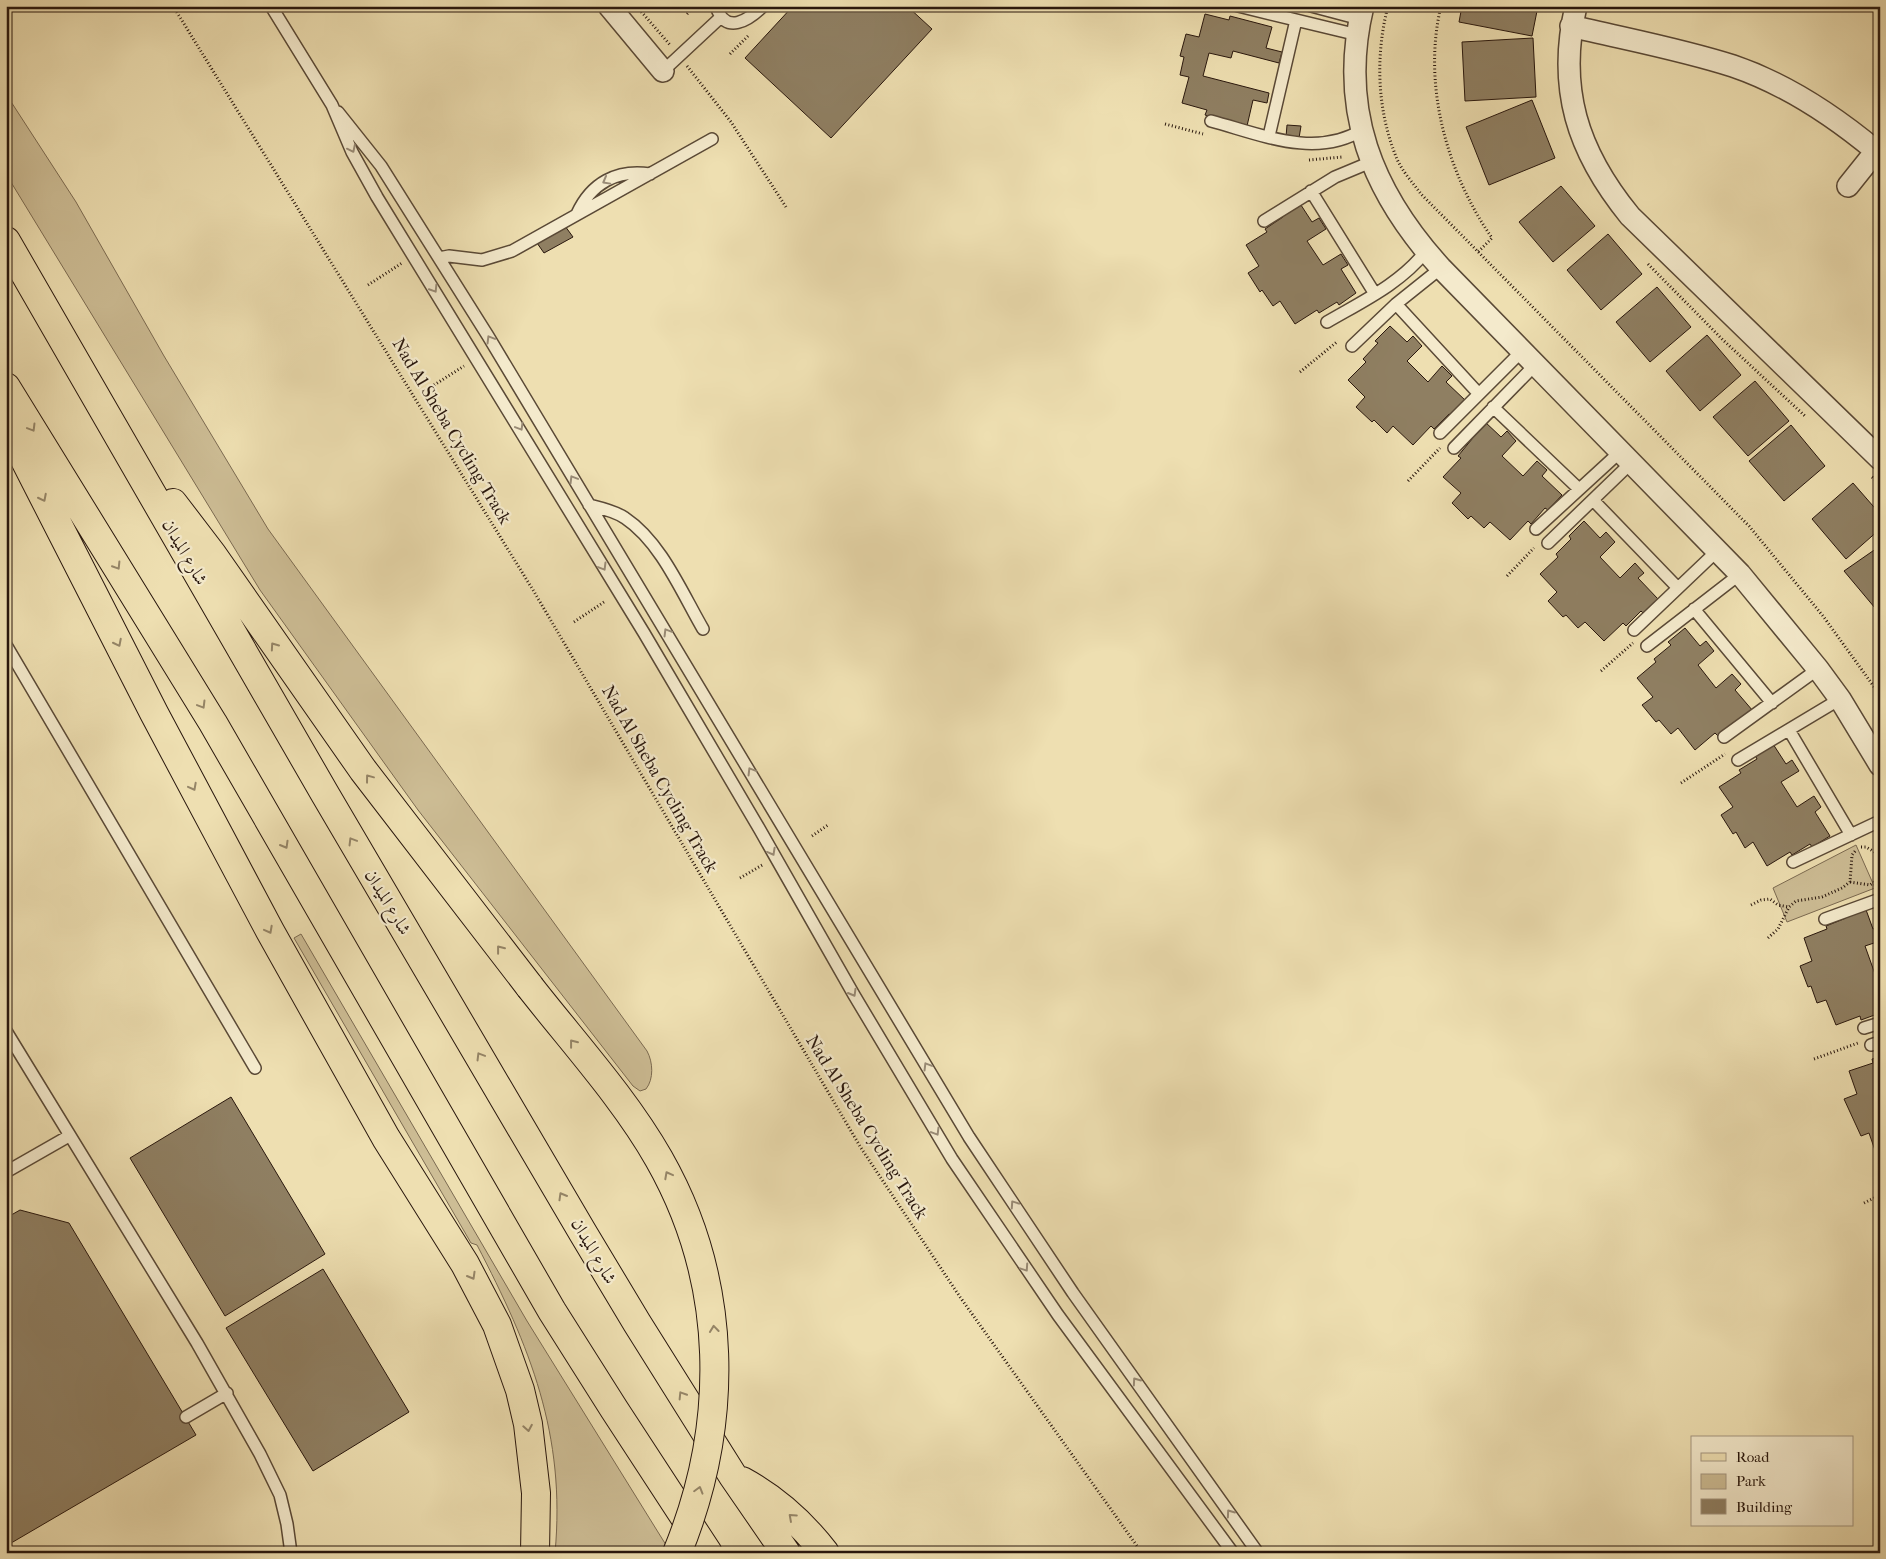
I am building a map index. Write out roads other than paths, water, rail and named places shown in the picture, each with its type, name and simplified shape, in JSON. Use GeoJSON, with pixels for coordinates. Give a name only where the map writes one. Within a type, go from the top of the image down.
{"type":"FeatureCollection","features":[{"type":"Feature","properties":{"kind":"main road","name":"شارع الميدان"},"geometry":{"type":"LineString","coordinates":[[6,241],[57,326],[120,440],[324,794],[637,1324],[733,1476],[786,1553]]}},
{"type":"Feature","properties":{"kind":"main road"},"geometry":{"type":"LineString","coordinates":[[6,387],[218,732],[547,1302],[614,1410],[708,1553]]}},
{"type":"Feature","properties":{"kind":"main road"},"geometry":{"type":"LineString","coordinates":[[6,423],[163,730],[270,931],[386,1138],[465,1264],[493,1317],[510,1357],[528,1424],[536,1493],[535,1553]]}},
{"type":"Feature","properties":{"kind":"main road"},"geometry":{"type":"LineString","coordinates":[[120,440],[190,524],[363,770],[622,1105],[659,1158],[687,1217],[706,1279],[715,1344],[714,1409],[704,1473],[677,1553]]}},
{"type":"Feature","properties":{"kind":"main road"},"geometry":{"type":"LineString","coordinates":[[733,1476],[778,1503],[797,1521],[825,1553]]}},
{"type":"Feature","properties":{"kind":"street"},"geometry":{"type":"LineString","coordinates":[[609,6],[664,71]]}},
{"type":"Feature","properties":{"kind":"street"},"geometry":{"type":"LineString","coordinates":[[1848,186],[1878,148],[1822,110],[1794,94],[1735,67],[1573,16],[1568,68],[1575,114],[1590,158],[1615,198],[1630,216],[1880,459]]}},
{"type":"Feature","properties":{"kind":"street"},"geometry":{"type":"LineString","coordinates":[[1361,20],[1356,93],[1362,130],[1371,162],[1393,207],[1441,268],[1740,574],[1818,669],[1840,699],[1880,765]]}},
{"type":"Feature","properties":{"kind":"lane"},"geometry":{"type":"LineString","coordinates":[[271,6],[332,105],[381,166],[439,258],[969,1137],[1073,1293],[1258,1553]]}},
{"type":"Feature","properties":{"kind":"lane"},"geometry":{"type":"LineString","coordinates":[[664,71],[719,12],[729,22],[738,23],[747,21],[762,6]]}},
{"type":"Feature","properties":{"kind":"lane"},"geometry":{"type":"LineString","coordinates":[[1238,6],[1296,20],[1361,20]]}},
{"type":"Feature","properties":{"kind":"lane"},"geometry":{"type":"LineString","coordinates":[[1311,6],[1361,20]]}},
{"type":"Feature","properties":{"kind":"lane"},"geometry":{"type":"LineString","coordinates":[[1269,136],[1296,20]]}},
{"type":"Feature","properties":{"kind":"lane"},"geometry":{"type":"LineString","coordinates":[[332,105],[360,167],[644,633],[952,1158],[1063,1323],[1233,1553]]}},
{"type":"Feature","properties":{"kind":"lane"},"geometry":{"type":"LineString","coordinates":[[1211,121],[1294,143],[1316,145],[1346,139],[1362,130]]}},
{"type":"Feature","properties":{"kind":"lane"},"geometry":{"type":"LineString","coordinates":[[439,258],[449,256],[473,260],[500,256],[712,139]]}},
{"type":"Feature","properties":{"kind":"lane"},"geometry":{"type":"LineString","coordinates":[[1264,221],[1335,177],[1371,162]]}},
{"type":"Feature","properties":{"kind":"lane"},"geometry":{"type":"LineString","coordinates":[[1312,191],[1376,294]]}},
{"type":"Feature","properties":{"kind":"lane"},"geometry":{"type":"LineString","coordinates":[[1327,322],[1403,276],[1426,251]]}},
{"type":"Feature","properties":{"kind":"lane"},"geometry":{"type":"LineString","coordinates":[[1352,346],[1396,304],[1441,268]]}},
{"type":"Feature","properties":{"kind":"lane"},"geometry":{"type":"LineString","coordinates":[[1396,304],[1479,394]]}},
{"type":"Feature","properties":{"kind":"lane"},"geometry":{"type":"LineString","coordinates":[[1440,433],[1479,394],[1529,358]]}},
{"type":"Feature","properties":{"kind":"lane"},"geometry":{"type":"LineString","coordinates":[[1454,448],[1494,407],[1529,358]]}},
{"type":"Feature","properties":{"kind":"lane"},"geometry":{"type":"LineString","coordinates":[[1494,407],[1579,489]]}},
{"type":"Feature","properties":{"kind":"lane"},"geometry":{"type":"LineString","coordinates":[[1536,529],[1579,489],[1626,457]]}},
{"type":"Feature","properties":{"kind":"lane"},"geometry":{"type":"LineString","coordinates":[[1548,543],[1592,500],[1626,457]]}},
{"type":"Feature","properties":{"kind":"lane"},"geometry":{"type":"LineString","coordinates":[[1592,500],[1678,588]]}},
{"type":"Feature","properties":{"kind":"lane"},"geometry":{"type":"LineString","coordinates":[[589,505],[624,518],[642,532],[660,556],[703,629]]}},
{"type":"Feature","properties":{"kind":"lane"},"geometry":{"type":"LineString","coordinates":[[1634,630],[1718,550]]}},
{"type":"Feature","properties":{"kind":"lane"},"geometry":{"type":"LineString","coordinates":[[1647,646],[1740,574]]}},
{"type":"Feature","properties":{"kind":"lane"},"geometry":{"type":"LineString","coordinates":[[1694,609],[1772,703]]}},
{"type":"Feature","properties":{"kind":"lane"},"geometry":{"type":"LineString","coordinates":[[6,645],[255,1068]]}},
{"type":"Feature","properties":{"kind":"lane"},"geometry":{"type":"LineString","coordinates":[[1724,737],[1818,669]]}},
{"type":"Feature","properties":{"kind":"lane"},"geometry":{"type":"LineString","coordinates":[[1738,760],[1840,699]]}},
{"type":"Feature","properties":{"kind":"lane"},"geometry":{"type":"LineString","coordinates":[[1789,730],[1851,835]]}},
{"type":"Feature","properties":{"kind":"lane"},"geometry":{"type":"LineString","coordinates":[[1793,862],[1880,820]]}},
{"type":"Feature","properties":{"kind":"lane"},"geometry":{"type":"LineString","coordinates":[[1825,919],[1880,899]]}},
{"type":"Feature","properties":{"kind":"lane"},"geometry":{"type":"LineString","coordinates":[[1864,1028],[1880,1023]]}},
{"type":"Feature","properties":{"kind":"lane"},"geometry":{"type":"LineString","coordinates":[[6,1031],[227,1393],[272,1476],[287,1524],[291,1553]]}},
{"type":"Feature","properties":{"kind":"lane"},"geometry":{"type":"LineString","coordinates":[[6,1172],[70,1136]]}},
{"type":"Feature","properties":{"kind":"lane"},"geometry":{"type":"LineString","coordinates":[[186,1417],[227,1393]]}}]}
